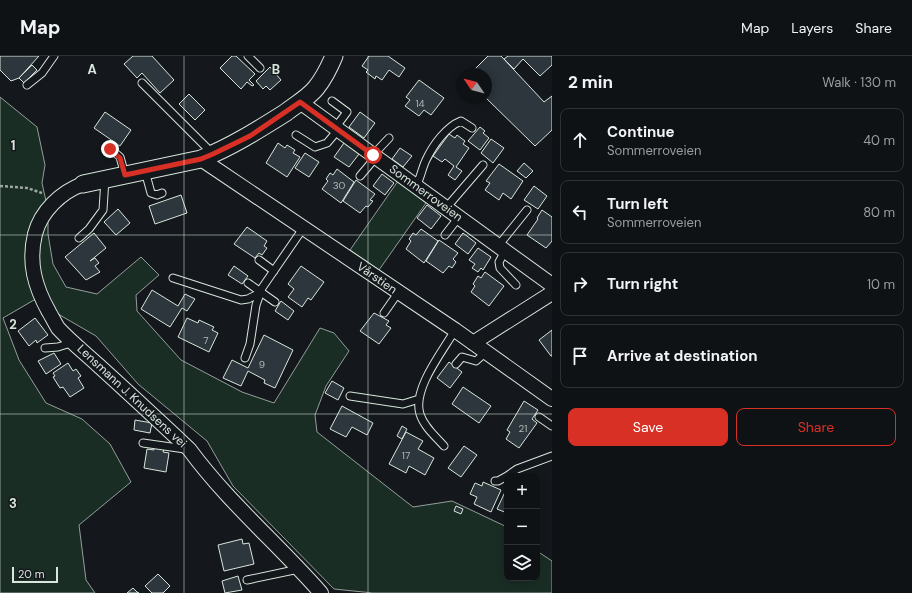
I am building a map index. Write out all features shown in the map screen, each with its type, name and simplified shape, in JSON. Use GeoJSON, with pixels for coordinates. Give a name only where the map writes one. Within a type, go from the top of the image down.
{"type":"FeatureCollection","features":[{"type":"Feature","properties":{"kind":"street"},"geometry":{"type":"LineString","coordinates":[[83,184],[207,157],[250,136],[300,102],[315,89],[328,71],[334,56]]}},
{"type":"Feature","properties":{"kind":"street","name":"Sommerroveien"},"geometry":{"type":"LineString","coordinates":[[300,102],[552,285]]}},
{"type":"Feature","properties":{"kind":"street","name":"Vårstien"},"geometry":{"type":"LineString","coordinates":[[207,157],[398,293],[455,330],[552,399]]}},
{"type":"Feature","properties":{"kind":"street","name":"Lensmann J. Knudsens vei"},"geometry":{"type":"LineString","coordinates":[[83,184],[68,189],[45,213],[37,227],[32,246],[34,281],[58,328],[189,449],[206,473],[300,569],[321,593]]}},
{"type":"Feature","properties":{"kind":"street"},"geometry":{"type":"LineString","coordinates":[[473,343],[552,293]]}},
{"type":"Feature","properties":{"kind":"lane"},"geometry":{"type":"LineString","coordinates":[[27,85],[42,73],[54,56]]}},
{"type":"Feature","properties":{"kind":"lane"},"geometry":{"type":"LineString","coordinates":[[248,56],[260,68]]}},
{"type":"Feature","properties":{"kind":"lane"},"geometry":{"type":"LineString","coordinates":[[142,83],[184,118],[207,157]]}},
{"type":"Feature","properties":{"kind":"lane"},"geometry":{"type":"LineString","coordinates":[[296,135],[315,147],[327,143],[350,115],[332,101]]}},
{"type":"Feature","properties":{"kind":"lane"},"geometry":{"type":"LineString","coordinates":[[416,186],[422,175],[425,160],[451,124],[461,121],[472,128]]}},
{"type":"Feature","properties":{"kind":"lane"},"geometry":{"type":"LineString","coordinates":[[360,176],[389,138]]}},
{"type":"Feature","properties":{"kind":"lane"},"geometry":{"type":"LineString","coordinates":[[110,149],[120,158],[125,175]]}},
{"type":"Feature","properties":{"kind":"lane"},"geometry":{"type":"LineString","coordinates":[[446,208],[483,165]]}},
{"type":"Feature","properties":{"kind":"lane"},"geometry":{"type":"LineString","coordinates":[[145,171],[151,193],[157,195],[162,193]]}},
{"type":"Feature","properties":{"kind":"lane"},"geometry":{"type":"LineString","coordinates":[[79,238],[89,229],[103,210],[105,179]]}},
{"type":"Feature","properties":{"kind":"lane"},"geometry":{"type":"LineString","coordinates":[[516,285],[500,268],[499,262],[502,248],[527,210]]}},
{"type":"Feature","properties":{"kind":"lane"},"geometry":{"type":"LineString","coordinates":[[445,235],[459,217]]}},
{"type":"Feature","properties":{"kind":"lane"},"geometry":{"type":"LineString","coordinates":[[244,358],[250,344],[256,305],[260,293],[304,227]]}},
{"type":"Feature","properties":{"kind":"lane"},"geometry":{"type":"LineString","coordinates":[[259,260],[274,270]]}},
{"type":"Feature","properties":{"kind":"lane"},"geometry":{"type":"LineString","coordinates":[[173,278],[241,300],[248,299],[260,293]]}},
{"type":"Feature","properties":{"kind":"lane"},"geometry":{"type":"LineString","coordinates":[[248,283],[260,293],[275,302]]}},
{"type":"Feature","properties":{"kind":"lane"},"geometry":{"type":"LineString","coordinates":[[384,313],[398,293]]}},
{"type":"Feature","properties":{"kind":"lane"},"geometry":{"type":"LineString","coordinates":[[444,446],[428,427],[421,416],[418,406],[424,382],[455,330]]}},
{"type":"Feature","properties":{"kind":"lane"},"geometry":{"type":"LineString","coordinates":[[45,348],[58,347],[74,342]]}},
{"type":"Feature","properties":{"kind":"lane"},"geometry":{"type":"LineString","coordinates":[[456,364],[462,357],[476,361],[486,352]]}},
{"type":"Feature","properties":{"kind":"lane"},"geometry":{"type":"LineString","coordinates":[[350,396],[403,404],[419,399]]}},
{"type":"Feature","properties":{"kind":"lane"},"geometry":{"type":"LineString","coordinates":[[539,417],[552,426]]}},
{"type":"Feature","properties":{"kind":"lane"},"geometry":{"type":"LineString","coordinates":[[143,443],[189,449]]}},
{"type":"Feature","properties":{"kind":"lane"},"geometry":{"type":"LineString","coordinates":[[511,473],[517,469],[552,456]]}},
{"type":"Feature","properties":{"kind":"lane"},"geometry":{"type":"LineString","coordinates":[[495,481],[504,478]]}},
{"type":"Feature","properties":{"kind":"lane"},"geometry":{"type":"LineString","coordinates":[[247,580],[300,569]]}},
{"type":"Feature","properties":{"kind":"path"},"geometry":{"type":"LineString","coordinates":[[0,186],[27,188],[40,192],[55,201]]}},
{"type":"Feature","properties":{"kind":"green space"},"geometry":{"type":"Polygon","coordinates":[[[0,97],[37,127],[45,165],[42,183],[48,210],[48,234],[53,264],[66,287],[97,294],[141,257],[159,275],[136,295],[137,311],[181,360],[242,392],[274,403],[320,328],[334,333],[349,351],[326,386],[315,415],[317,432],[413,507],[452,501],[504,526],[504,581],[540,581],[540,553],[552,561],[552,593],[373,593],[334,589],[233,486],[207,441],[138,384],[96,336],[34,300],[3,318],[19,360],[46,403],[82,419],[110,444],[131,482],[79,525],[86,580],[95,593],[0,593],[0,97]]]}},
{"type":"Feature","properties":{"kind":"green space"},"geometry":{"type":"Polygon","coordinates":[[[398,181],[426,203],[379,270],[350,250],[398,181]]]}},
{"type":"Feature","properties":{"kind":"building"},"geometry":{"type":"Polygon","coordinates":[[[0,56],[39,56],[19,78],[11,81],[0,70],[0,56]]]}},
{"type":"Feature","properties":{"kind":"building"},"geometry":{"type":"Polygon","coordinates":[[[133,56],[152,56],[174,80],[160,93],[142,73],[137,78],[124,64],[133,56]]]}},
{"type":"Feature","properties":{"kind":"building"},"geometry":{"type":"Polygon","coordinates":[[[232,56],[236,56],[255,74],[249,80],[254,85],[252,86],[247,82],[241,89],[220,68],[232,56]]]}},
{"type":"Feature","properties":{"kind":"building"},"geometry":{"type":"Polygon","coordinates":[[[369,56],[388,56],[405,68],[399,77],[389,70],[382,80],[376,76],[375,79],[366,72],[368,70],[362,66],[369,56]]]}},
{"type":"Feature","properties":{"kind":"building"},"geometry":{"type":"Polygon","coordinates":[[[488,56],[501,56],[544,102],[552,96],[552,130],[535,146],[492,104],[492,68],[476,68],[488,56]]]}},
{"type":"Feature","properties":{"kind":"building"},"geometry":{"type":"Polygon","coordinates":[[[508,56],[552,56],[552,65],[540,76],[523,59],[514,69],[504,59],[508,56]]]}},
{"type":"Feature","properties":{"kind":"building"},"geometry":{"type":"Polygon","coordinates":[[[32,65],[37,70],[24,83],[19,78],[32,65]]]}},
{"type":"Feature","properties":{"kind":"building"},"geometry":{"type":"Polygon","coordinates":[[[270,67],[281,80],[270,90],[266,86],[263,89],[256,81],[270,67]]]}},
{"type":"Feature","properties":{"kind":"building"},"geometry":{"type":"Polygon","coordinates":[[[419,80],[444,98],[431,115],[424,110],[419,116],[405,106],[410,100],[406,97],[419,80]]]}},
{"type":"Feature","properties":{"kind":"building"},"geometry":{"type":"Polygon","coordinates":[[[189,94],[205,110],[195,120],[179,104],[189,94]]]}},
{"type":"Feature","properties":{"kind":"building"},"geometry":{"type":"Polygon","coordinates":[[[105,112],[131,130],[120,146],[94,128],[105,112]]]}},
{"type":"Feature","properties":{"kind":"building"},"geometry":{"type":"Polygon","coordinates":[[[360,112],[375,123],[364,138],[349,127],[360,112]]]}},
{"type":"Feature","properties":{"kind":"building"},"geometry":{"type":"Polygon","coordinates":[[[480,127],[485,131],[483,133],[489,138],[480,150],[468,141],[480,127]]]}},
{"type":"Feature","properties":{"kind":"building"},"geometry":{"type":"Polygon","coordinates":[[[449,134],[455,138],[457,135],[465,141],[463,144],[469,148],[456,167],[462,171],[455,180],[448,175],[454,166],[445,159],[442,162],[433,156],[449,134]]]}},
{"type":"Feature","properties":{"kind":"building"},"geometry":{"type":"Polygon","coordinates":[[[491,139],[504,148],[493,163],[481,153],[491,139]]]}},
{"type":"Feature","properties":{"kind":"building"},"geometry":{"type":"Polygon","coordinates":[[[278,143],[285,148],[287,145],[295,150],[293,153],[300,157],[287,177],[266,163],[278,143]]]}},
{"type":"Feature","properties":{"kind":"building"},"geometry":{"type":"Polygon","coordinates":[[[344,143],[359,154],[349,167],[334,157],[344,143]]]}},
{"type":"Feature","properties":{"kind":"building"},"geometry":{"type":"Polygon","coordinates":[[[400,148],[412,156],[403,167],[392,159],[400,148]]]}},
{"type":"Feature","properties":{"kind":"building"},"geometry":{"type":"Polygon","coordinates":[[[305,153],[319,162],[309,177],[295,168],[305,153]]]}},
{"type":"Feature","properties":{"kind":"building"},"geometry":{"type":"Polygon","coordinates":[[[524,163],[533,171],[526,178],[517,171],[524,163]]]}},
{"type":"Feature","properties":{"kind":"building"},"geometry":{"type":"Polygon","coordinates":[[[499,164],[523,181],[511,199],[503,193],[499,200],[485,190],[490,183],[486,181],[499,164]]]}},
{"type":"Feature","properties":{"kind":"building"},"geometry":{"type":"Polygon","coordinates":[[[337,169],[354,182],[341,203],[322,189],[328,181],[326,179],[330,173],[333,175],[337,169]]]}},
{"type":"Feature","properties":{"kind":"building"},"geometry":{"type":"Polygon","coordinates":[[[382,174],[394,183],[385,195],[373,186],[382,174]]]}},
{"type":"Feature","properties":{"kind":"building"},"geometry":{"type":"Polygon","coordinates":[[[356,180],[375,194],[370,200],[373,201],[360,213],[343,201],[356,180]]]}},
{"type":"Feature","properties":{"kind":"building"},"geometry":{"type":"Polygon","coordinates":[[[534,186],[547,196],[538,209],[524,200],[534,186]]]}},
{"type":"Feature","properties":{"kind":"building"},"geometry":{"type":"Polygon","coordinates":[[[181,195],[187,213],[155,224],[149,206],[181,195]]]}},
{"type":"Feature","properties":{"kind":"building"},"geometry":{"type":"Polygon","coordinates":[[[427,205],[441,216],[431,229],[417,218],[427,205]]]}},
{"type":"Feature","properties":{"kind":"building"},"geometry":{"type":"Polygon","coordinates":[[[118,209],[130,223],[116,235],[104,222],[118,209]]]}},
{"type":"Feature","properties":{"kind":"building"},"geometry":{"type":"Polygon","coordinates":[[[542,210],[552,217],[552,241],[546,248],[527,235],[538,219],[537,218],[542,210]]]}},
{"type":"Feature","properties":{"kind":"building"},"geometry":{"type":"Polygon","coordinates":[[[247,227],[267,241],[264,246],[267,248],[262,255],[259,253],[255,258],[234,244],[247,227]]]}},
{"type":"Feature","properties":{"kind":"building"},"geometry":{"type":"Polygon","coordinates":[[[421,229],[438,241],[424,263],[406,249],[411,241],[409,239],[413,233],[416,235],[421,229]]]}},
{"type":"Feature","properties":{"kind":"building"},"geometry":{"type":"Polygon","coordinates":[[[94,233],[106,248],[90,261],[95,258],[99,263],[95,266],[100,272],[86,280],[65,257],[94,233]]]}},
{"type":"Feature","properties":{"kind":"building"},"geometry":{"type":"Polygon","coordinates":[[[463,233],[476,243],[468,254],[455,244],[463,233]]]}},
{"type":"Feature","properties":{"kind":"building"},"geometry":{"type":"Polygon","coordinates":[[[439,240],[458,253],[453,259],[456,262],[452,268],[449,266],[443,273],[426,261],[439,240]]]}},
{"type":"Feature","properties":{"kind":"building"},"geometry":{"type":"Polygon","coordinates":[[[478,248],[491,257],[483,270],[481,268],[478,272],[472,268],[475,264],[469,260],[478,248]]]}},
{"type":"Feature","properties":{"kind":"building"},"geometry":{"type":"Polygon","coordinates":[[[234,266],[248,276],[242,284],[228,275],[234,266]]]}},
{"type":"Feature","properties":{"kind":"building"},"geometry":{"type":"Polygon","coordinates":[[[301,266],[324,282],[311,300],[308,298],[302,307],[288,297],[294,289],[288,284],[301,266]]]}},
{"type":"Feature","properties":{"kind":"building"},"geometry":{"type":"Polygon","coordinates":[[[485,272],[504,286],[489,306],[471,292],[475,286],[473,284],[478,276],[481,278],[485,272]]]}},
{"type":"Feature","properties":{"kind":"building"},"geometry":{"type":"Polygon","coordinates":[[[152,290],[178,306],[185,294],[195,299],[187,311],[182,308],[170,327],[141,309],[152,290]]]}},
{"type":"Feature","properties":{"kind":"building"},"geometry":{"type":"Polygon","coordinates":[[[281,301],[294,311],[288,320],[275,311],[281,301]]]}},
{"type":"Feature","properties":{"kind":"building"},"geometry":{"type":"Polygon","coordinates":[[[374,313],[389,321],[386,325],[391,328],[379,344],[360,331],[374,313]]]}},
{"type":"Feature","properties":{"kind":"building"},"geometry":{"type":"Polygon","coordinates":[[[35,318],[48,335],[37,343],[36,340],[29,346],[18,331],[35,318]]]}},
{"type":"Feature","properties":{"kind":"building"},"geometry":{"type":"Polygon","coordinates":[[[187,318],[198,323],[199,320],[214,327],[212,330],[218,333],[209,352],[178,337],[187,318]]]}},
{"type":"Feature","properties":{"kind":"building"},"geometry":{"type":"Polygon","coordinates":[[[552,330],[552,356],[551,356],[539,340],[552,330]]]}},
{"type":"Feature","properties":{"kind":"building"},"geometry":{"type":"Polygon","coordinates":[[[264,335],[293,350],[275,388],[264,383],[265,380],[248,371],[241,386],[223,378],[232,360],[248,368],[264,335]]]}},
{"type":"Feature","properties":{"kind":"building"},"geometry":{"type":"Polygon","coordinates":[[[54,353],[61,364],[46,374],[38,361],[54,353]]]}},
{"type":"Feature","properties":{"kind":"building"},"geometry":{"type":"Polygon","coordinates":[[[449,362],[462,372],[450,388],[437,378],[449,362]]]}},
{"type":"Feature","properties":{"kind":"building"},"geometry":{"type":"Polygon","coordinates":[[[68,363],[73,371],[76,369],[81,376],[78,378],[84,388],[70,397],[63,387],[60,388],[53,377],[55,376],[53,373],[68,363]]]}},
{"type":"Feature","properties":{"kind":"building"},"geometry":{"type":"Polygon","coordinates":[[[332,381],[344,388],[338,400],[325,393],[332,381]]]}},
{"type":"Feature","properties":{"kind":"building"},"geometry":{"type":"Polygon","coordinates":[[[463,387],[491,406],[479,423],[452,404],[463,387]]]}},
{"type":"Feature","properties":{"kind":"building"},"geometry":{"type":"Polygon","coordinates":[[[524,401],[538,410],[532,419],[537,423],[519,448],[506,439],[510,432],[507,430],[524,401]]]}},
{"type":"Feature","properties":{"kind":"building"},"geometry":{"type":"Polygon","coordinates":[[[342,406],[373,423],[367,435],[352,427],[346,437],[330,429],[342,406]]]}},
{"type":"Feature","properties":{"kind":"building"},"geometry":{"type":"Polygon","coordinates":[[[135,420],[152,423],[150,433],[134,430],[135,420]]]}},
{"type":"Feature","properties":{"kind":"building"},"geometry":{"type":"Polygon","coordinates":[[[402,426],[407,429],[402,439],[397,436],[402,426]]]}},
{"type":"Feature","properties":{"kind":"building"},"geometry":{"type":"Polygon","coordinates":[[[406,432],[423,441],[418,449],[434,458],[425,475],[409,466],[406,473],[389,464],[406,432]]]}},
{"type":"Feature","properties":{"kind":"building"},"geometry":{"type":"Polygon","coordinates":[[[464,446],[477,455],[461,477],[448,468],[464,446]]]}},
{"type":"Feature","properties":{"kind":"building"},"geometry":{"type":"Polygon","coordinates":[[[154,447],[164,449],[163,452],[169,453],[166,472],[144,468],[147,449],[154,450],[154,447]]]}},
{"type":"Feature","properties":{"kind":"building"},"geometry":{"type":"Polygon","coordinates":[[[483,482],[501,490],[491,512],[474,504],[477,497],[470,494],[475,483],[482,486],[483,482]]]}},
{"type":"Feature","properties":{"kind":"building"},"geometry":{"type":"Polygon","coordinates":[[[504,494],[504,512],[497,509],[504,494]]]}},
{"type":"Feature","properties":{"kind":"building"},"geometry":{"type":"Polygon","coordinates":[[[456,506],[463,509],[461,514],[454,511],[456,506]]]}},
{"type":"Feature","properties":{"kind":"building"},"geometry":{"type":"Polygon","coordinates":[[[242,539],[243,544],[249,543],[254,564],[224,571],[218,545],[242,539]]]}},
{"type":"Feature","properties":{"kind":"building"},"geometry":{"type":"Polygon","coordinates":[[[158,574],[170,586],[163,593],[152,593],[145,586],[158,574]]]}},
{"type":"Feature","properties":{"kind":"building"},"geometry":{"type":"Polygon","coordinates":[[[238,576],[242,590],[225,593],[222,581],[238,576]]]}},
{"type":"Feature","properties":{"kind":"building"},"geometry":{"type":"Polygon","coordinates":[[[133,588],[139,593],[127,593],[133,588]]]}},
{"type":"Feature","properties":{"kind":"route"},"geometry":{"type":"LineString","coordinates":[[110,149],[120,158],[125,175],[201,159],[250,136],[300,102],[373,155]]}}]}
